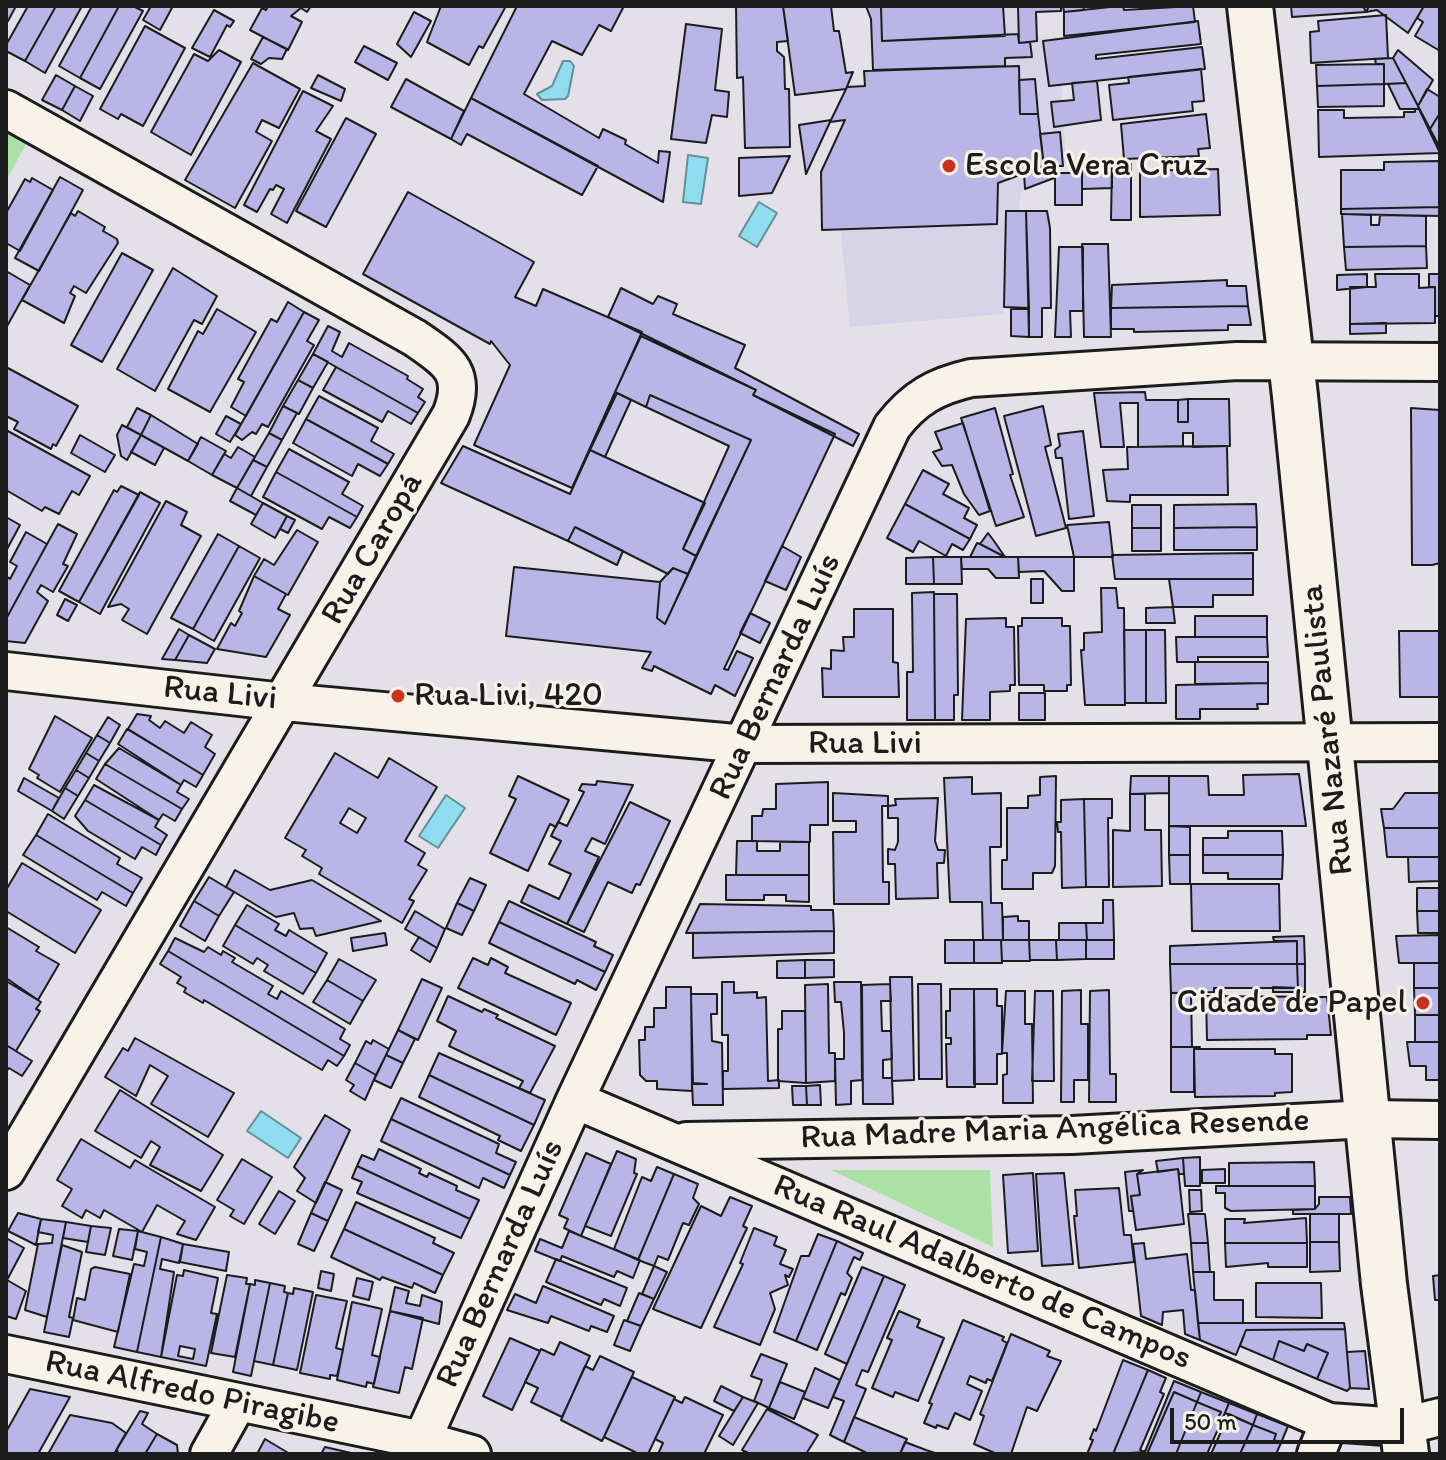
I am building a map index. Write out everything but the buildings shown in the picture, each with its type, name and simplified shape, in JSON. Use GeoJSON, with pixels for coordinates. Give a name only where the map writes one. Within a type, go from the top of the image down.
{"type":"FeatureCollection","features":[{"type":"Feature","properties":{"kind":"street","name":"Rua Nazaré Paulista"},"geometry":{"type":"LineString","coordinates":[[1250,6],[1291,360],[1368,1119],[1415,1433]]}},
{"type":"Feature","properties":{"kind":"street","name":"Rua Caropá"},"geometry":{"type":"LineString","coordinates":[[6,109],[415,338],[444,358],[456,373],[459,390],[451,415],[6,1171]]}},
{"type":"Feature","properties":{"kind":"street","name":"Rua Bernarda Luís"},"geometry":{"type":"LineString","coordinates":[[422,1440],[575,1100],[746,744],[892,427],[921,397],[939,385],[971,378],[1291,360],[1440,362]]}},
{"type":"Feature","properties":{"kind":"street","name":"Rua Livi"},"geometry":{"type":"LineString","coordinates":[[6,671],[284,702],[746,744],[1440,742]]}},
{"type":"Feature","properties":{"kind":"street","name":"Rua Raul Adalberto de Campos"},"geometry":{"type":"LineString","coordinates":[[575,1100],[1323,1438],[1415,1433]]}},
{"type":"Feature","properties":{"kind":"street","name":"Rua Madre Maria Angélica Resende"},"geometry":{"type":"LineString","coordinates":[[671,1141],[1072,1135],[1368,1119],[1440,1120]]}},
{"type":"Feature","properties":{"kind":"street","name":"Rua Alfredo Piragibe"},"geometry":{"type":"LineString","coordinates":[[6,1354],[422,1440],[472,1454]]}},
{"type":"Feature","properties":{"kind":"street"},"geometry":{"type":"LineString","coordinates":[[209,1454],[237,1404]]}},
{"type":"Feature","properties":{"kind":"shaded area","name":"Escola Vera Cruz"},"geometry":{"type":"Polygon","coordinates":[[[908,6],[1031,6],[1033,35],[1059,45],[1066,163],[1021,192],[1003,314],[850,327],[835,170],[908,40],[908,6]]]}},
{"type":"Feature","properties":{"kind":"green space"},"geometry":{"type":"Polygon","coordinates":[[[6,133],[26,144],[6,181],[6,133]]]}},
{"type":"Feature","properties":{"kind":"green space"},"geometry":{"type":"Polygon","coordinates":[[[831,1170],[990,1170],[993,1247],[831,1170]]]}},
{"type":"Feature","properties":{"kind":"water"},"geometry":{"type":"Polygon","coordinates":[[[563,61],[570,61],[574,66],[568,96],[565,99],[542,100],[537,94],[552,86],[563,61]]]}},
{"type":"Feature","properties":{"kind":"water"},"geometry":{"type":"Polygon","coordinates":[[[688,155],[708,158],[701,204],[683,202],[688,155]]]}},
{"type":"Feature","properties":{"kind":"water"},"geometry":{"type":"Polygon","coordinates":[[[759,202],[777,213],[757,247],[739,236],[759,202]]]}},
{"type":"Feature","properties":{"kind":"water"},"geometry":{"type":"Polygon","coordinates":[[[446,795],[465,808],[438,848],[419,836],[446,795]]]}},
{"type":"Feature","properties":{"kind":"water"},"geometry":{"type":"Polygon","coordinates":[[[261,1111],[301,1138],[288,1158],[247,1131],[261,1111]]]}},
{"type":"Feature","properties":{"kind":"place","name":"Escola Vera Cruz"},"geometry":{"type":"Point","coordinates":[949,166]}},
{"type":"Feature","properties":{"kind":"place","name":"Rua Livi, 420"},"geometry":{"type":"Point","coordinates":[398,696]}},
{"type":"Feature","properties":{"kind":"place","name":"Cidade de Papel"},"geometry":{"type":"Point","coordinates":[1423,1003]}}]}
